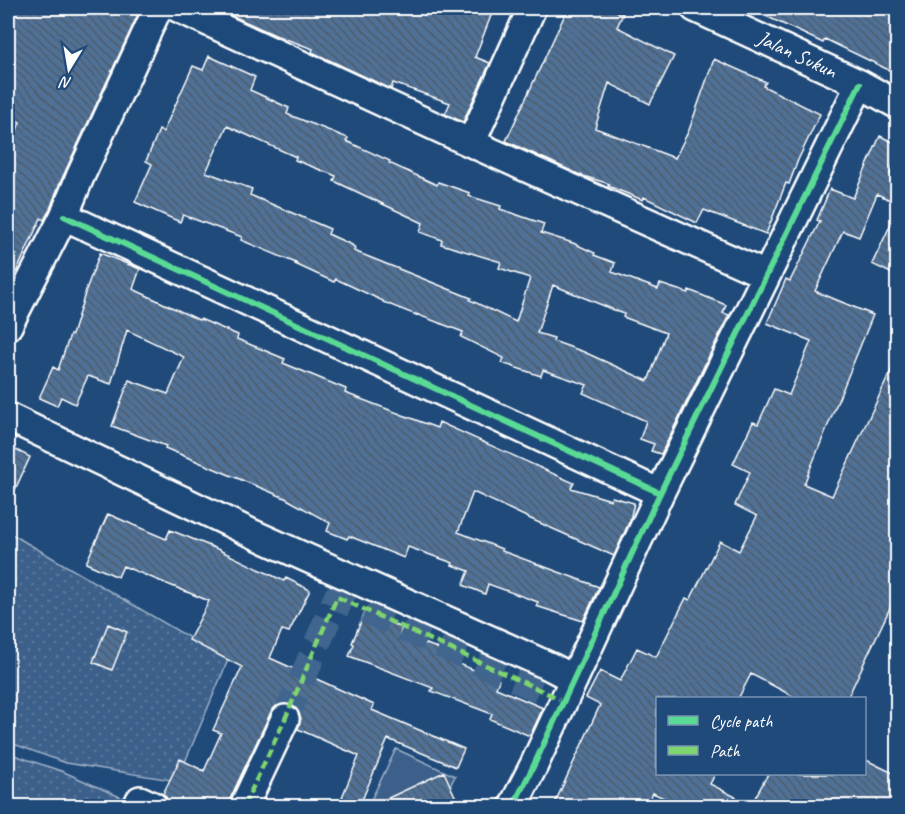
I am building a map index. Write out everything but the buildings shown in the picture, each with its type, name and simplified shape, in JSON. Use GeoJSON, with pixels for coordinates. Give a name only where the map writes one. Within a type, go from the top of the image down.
{"type":"FeatureCollection","features":[{"type":"Feature","properties":{"kind":"street"},"geometry":{"type":"LineString","coordinates":[[8,326],[64,216],[158,8]]}},
{"type":"Feature","properties":{"kind":"street"},"geometry":{"type":"LineString","coordinates":[[178,8],[766,275]]}},
{"type":"Feature","properties":{"kind":"street"},"geometry":{"type":"LineString","coordinates":[[471,143],[532,8]]}},
{"type":"Feature","properties":{"kind":"street","name":"Jalan Sukun"},"geometry":{"type":"LineString","coordinates":[[695,8],[860,84],[897,105]]}},
{"type":"Feature","properties":{"kind":"street"},"geometry":{"type":"LineString","coordinates":[[513,807],[660,493],[860,84]]}},
{"type":"Feature","properties":{"kind":"street"},"geometry":{"type":"LineString","coordinates":[[64,216],[660,493]]}},
{"type":"Feature","properties":{"kind":"street"},"geometry":{"type":"LineString","coordinates":[[8,417],[249,532],[574,679]]}},
{"type":"Feature","properties":{"kind":"street"},"geometry":{"type":"LineString","coordinates":[[244,807],[285,719]]}},
{"type":"Feature","properties":{"kind":"street"},"geometry":{"type":"LineString","coordinates":[[137,807],[140,800],[153,807]]}},
{"type":"Feature","properties":{"kind":"shaded area"},"geometry":{"type":"Polygon","coordinates":[[[8,532],[228,660],[177,781],[66,763],[8,742],[8,532]]]}},
{"type":"Feature","properties":{"kind":"shaded area"},"geometry":{"type":"Polygon","coordinates":[[[396,749],[455,776],[440,806],[368,806],[396,749]]]}},
{"type":"Feature","properties":{"kind":"shaded area"},"geometry":{"type":"Polygon","coordinates":[[[8,753],[64,772],[129,801],[127,806],[8,806],[8,753]]]}},
{"type":"Feature","properties":{"kind":"tunnel"},"geometry":{"type":"LineString","coordinates":[[285,719],[337,597],[564,701]]}},
{"type":"Feature","properties":{"kind":"marked path"},"geometry":{"type":"LineString","coordinates":[[244,806],[285,719],[337,597],[564,701]]}},
{"type":"Feature","properties":{"kind":"cycle path"},"geometry":{"type":"LineString","coordinates":[[513,806],[660,493],[860,84]]}},
{"type":"Feature","properties":{"kind":"cycle path"},"geometry":{"type":"LineString","coordinates":[[64,216],[660,493]]}}]}
